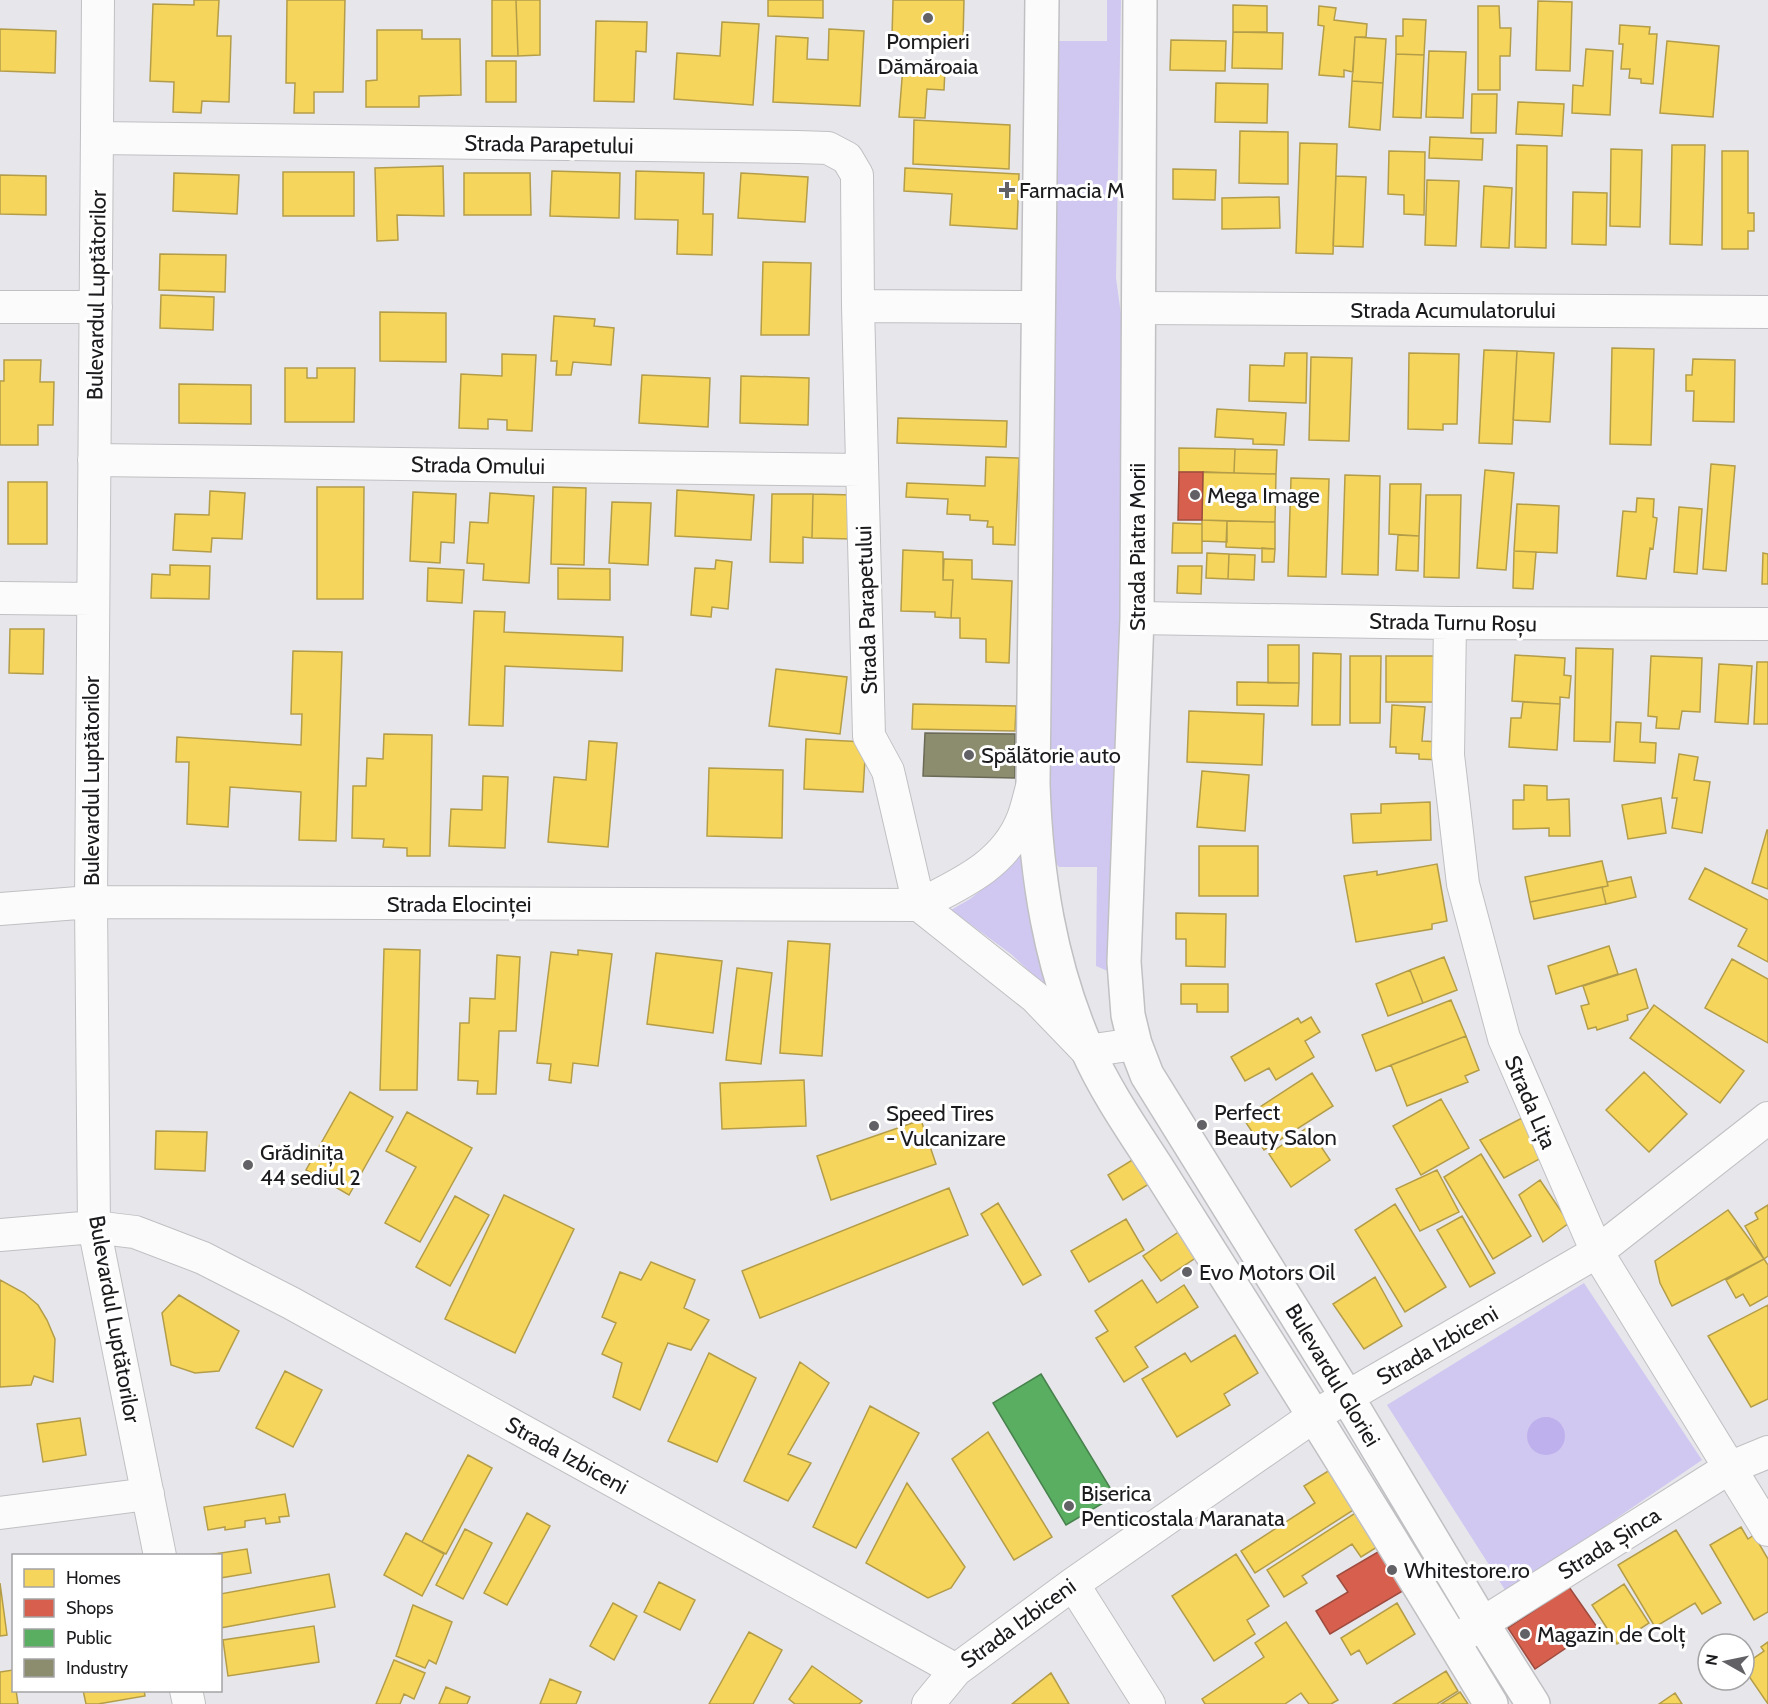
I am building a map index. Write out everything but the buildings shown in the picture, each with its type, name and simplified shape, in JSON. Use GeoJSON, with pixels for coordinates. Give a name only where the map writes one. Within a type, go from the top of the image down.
{"type":"FeatureCollection","features":[{"type":"Feature","properties":{"kind":"street","name":"Bulevardul Luptătorilor"},"geometry":{"type":"LineString","coordinates":[[98,0],[91,902],[94,1227],[160,1554]]}},
{"type":"Feature","properties":{"kind":"street"},"geometry":{"type":"LineString","coordinates":[[1042,0],[1033,784],[1038,865],[1047,925],[1066,994],[1088,1051]]}},
{"type":"Feature","properties":{"kind":"street","name":"Strada Piatra Morii"},"geometry":{"type":"LineString","coordinates":[[1135,1044],[1125,988],[1124,962],[1137,618],[1140,0]]}},
{"type":"Feature","properties":{"kind":"street","name":"Strada Parapetului"},"geometry":{"type":"LineString","coordinates":[[97,138],[828,148],[847,158],[857,176],[869,736],[888,771],[919,905]]}},
{"type":"Feature","properties":{"kind":"street"},"geometry":{"type":"LineString","coordinates":[[858,306],[1038,308]]}},
{"type":"Feature","properties":{"kind":"street"},"geometry":{"type":"LineString","coordinates":[[0,307],[96,308]]}},
{"type":"Feature","properties":{"kind":"street","name":"Strada Acumulatorului"},"geometry":{"type":"LineString","coordinates":[[1138,308],[1768,312]]}},
{"type":"Feature","properties":{"kind":"street","name":"Strada Omului"},"geometry":{"type":"LineString","coordinates":[[94,460],[862,470]]}},
{"type":"Feature","properties":{"kind":"street"},"geometry":{"type":"LineString","coordinates":[[0,598],[92,599]]}},
{"type":"Feature","properties":{"kind":"street","name":"Strada Turnu Roșu"},"geometry":{"type":"LineString","coordinates":[[1137,618],[1450,623],[1768,624]]}},
{"type":"Feature","properties":{"kind":"street","name":"Strada Lița"},"geometry":{"type":"LineString","coordinates":[[1450,623],[1448,755],[1462,884],[1504,1038],[1597,1252],[1768,1530]]}},
{"type":"Feature","properties":{"kind":"street"},"geometry":{"type":"LineString","coordinates":[[1033,784],[1022,819],[1008,845],[992,863],[972,878],[919,905],[1035,997],[1088,1051]]}},
{"type":"Feature","properties":{"kind":"street","name":"Strada Elocinței"},"geometry":{"type":"LineString","coordinates":[[0,909],[91,902],[919,905]]}},
{"type":"Feature","properties":{"kind":"street"},"geometry":{"type":"LineString","coordinates":[[1088,1051],[1135,1044]]}},
{"type":"Feature","properties":{"kind":"street","name":"Bulevardul Gloriei"},"geometry":{"type":"LineString","coordinates":[[1135,1044],[1147,1075],[1347,1396],[1533,1704]]}},
{"type":"Feature","properties":{"kind":"street","name":"Bulevardul Gloriei"},"geometry":{"type":"LineString","coordinates":[[1088,1051],[1118,1107],[1314,1416],[1491,1704]]}},
{"type":"Feature","properties":{"kind":"street","name":"Strada Izbiceni"},"geometry":{"type":"LineString","coordinates":[[0,1235],[94,1227],[135,1232],[213,1263],[312,1315],[956,1670],[1073,1584],[1314,1416],[1597,1252],[1768,1118]]}},
{"type":"Feature","properties":{"kind":"street","name":"Strada Șinca"},"geometry":{"type":"LineString","coordinates":[[1454,1642],[1729,1468],[1768,1452]]}},
{"type":"Feature","properties":{"kind":"street"},"geometry":{"type":"LineString","coordinates":[[0,1513],[148,1494]]}},
{"type":"Feature","properties":{"kind":"street"},"geometry":{"type":"LineString","coordinates":[[1073,1584],[1149,1704]]}},
{"type":"Feature","properties":{"kind":"street"},"geometry":{"type":"LineString","coordinates":[[928,1704],[956,1670]]}},
{"type":"Feature","properties":{"kind":"shaded area"},"geometry":{"type":"Polygon","coordinates":[[[1107,0],[1121,0],[1116,278],[1127,358],[1125,865],[1110,972],[1096,966],[1097,867],[1059,867],[1055,862],[1048,814],[1055,41],[1107,41],[1107,0]]]}},
{"type":"Feature","properties":{"kind":"shaded area"},"geometry":{"type":"Polygon","coordinates":[[[1029,833],[1056,996],[1011,954],[951,910],[990,883],[1029,833]]]}},
{"type":"Feature","properties":{"kind":"shaded area"},"geometry":{"type":"Polygon","coordinates":[[[1584,1283],[1702,1460],[1507,1593],[1387,1405],[1584,1283]]]}},
{"type":"Feature","properties":{"kind":"shaded area"},"geometry":{"type":"Polygon","coordinates":[[[1546,1417],[1559,1423],[1565,1436],[1559,1449],[1546,1455],[1533,1449],[1527,1436],[1533,1423],[1546,1417]]]}},
{"type":"Feature","properties":{"kind":"place","name":"Pompieri Dămăroaia"},"geometry":{"type":"Point","coordinates":[928,18]}},
{"type":"Feature","properties":{"kind":"place","name":"Farmacia M"},"geometry":{"type":"Point","coordinates":[1007,190]}},
{"type":"Feature","properties":{"kind":"place","name":"Mega Image"},"geometry":{"type":"Point","coordinates":[1195,495]}},
{"type":"Feature","properties":{"kind":"place","name":"Spălătorie auto"},"geometry":{"type":"Point","coordinates":[969,755]}},
{"type":"Feature","properties":{"kind":"place","name":"Perfect Beauty Salon"},"geometry":{"type":"Point","coordinates":[1202,1125]}},
{"type":"Feature","properties":{"kind":"place","name":"Speed Tires - Vulcanizare"},"geometry":{"type":"Point","coordinates":[874,1126]}},
{"type":"Feature","properties":{"kind":"place","name":"Grădinița 44 sediul 2"},"geometry":{"type":"Point","coordinates":[248,1165]}},
{"type":"Feature","properties":{"kind":"place","name":"Evo Motors Oil"},"geometry":{"type":"Point","coordinates":[1187,1272]}},
{"type":"Feature","properties":{"kind":"place","name":"Biserica Penticostala Maranata"},"geometry":{"type":"Point","coordinates":[1069,1506]}},
{"type":"Feature","properties":{"kind":"place","name":"Whitestore.ro"},"geometry":{"type":"Point","coordinates":[1392,1570]}},
{"type":"Feature","properties":{"kind":"place","name":"Magazin de Colț"},"geometry":{"type":"Point","coordinates":[1525,1634]}}]}
